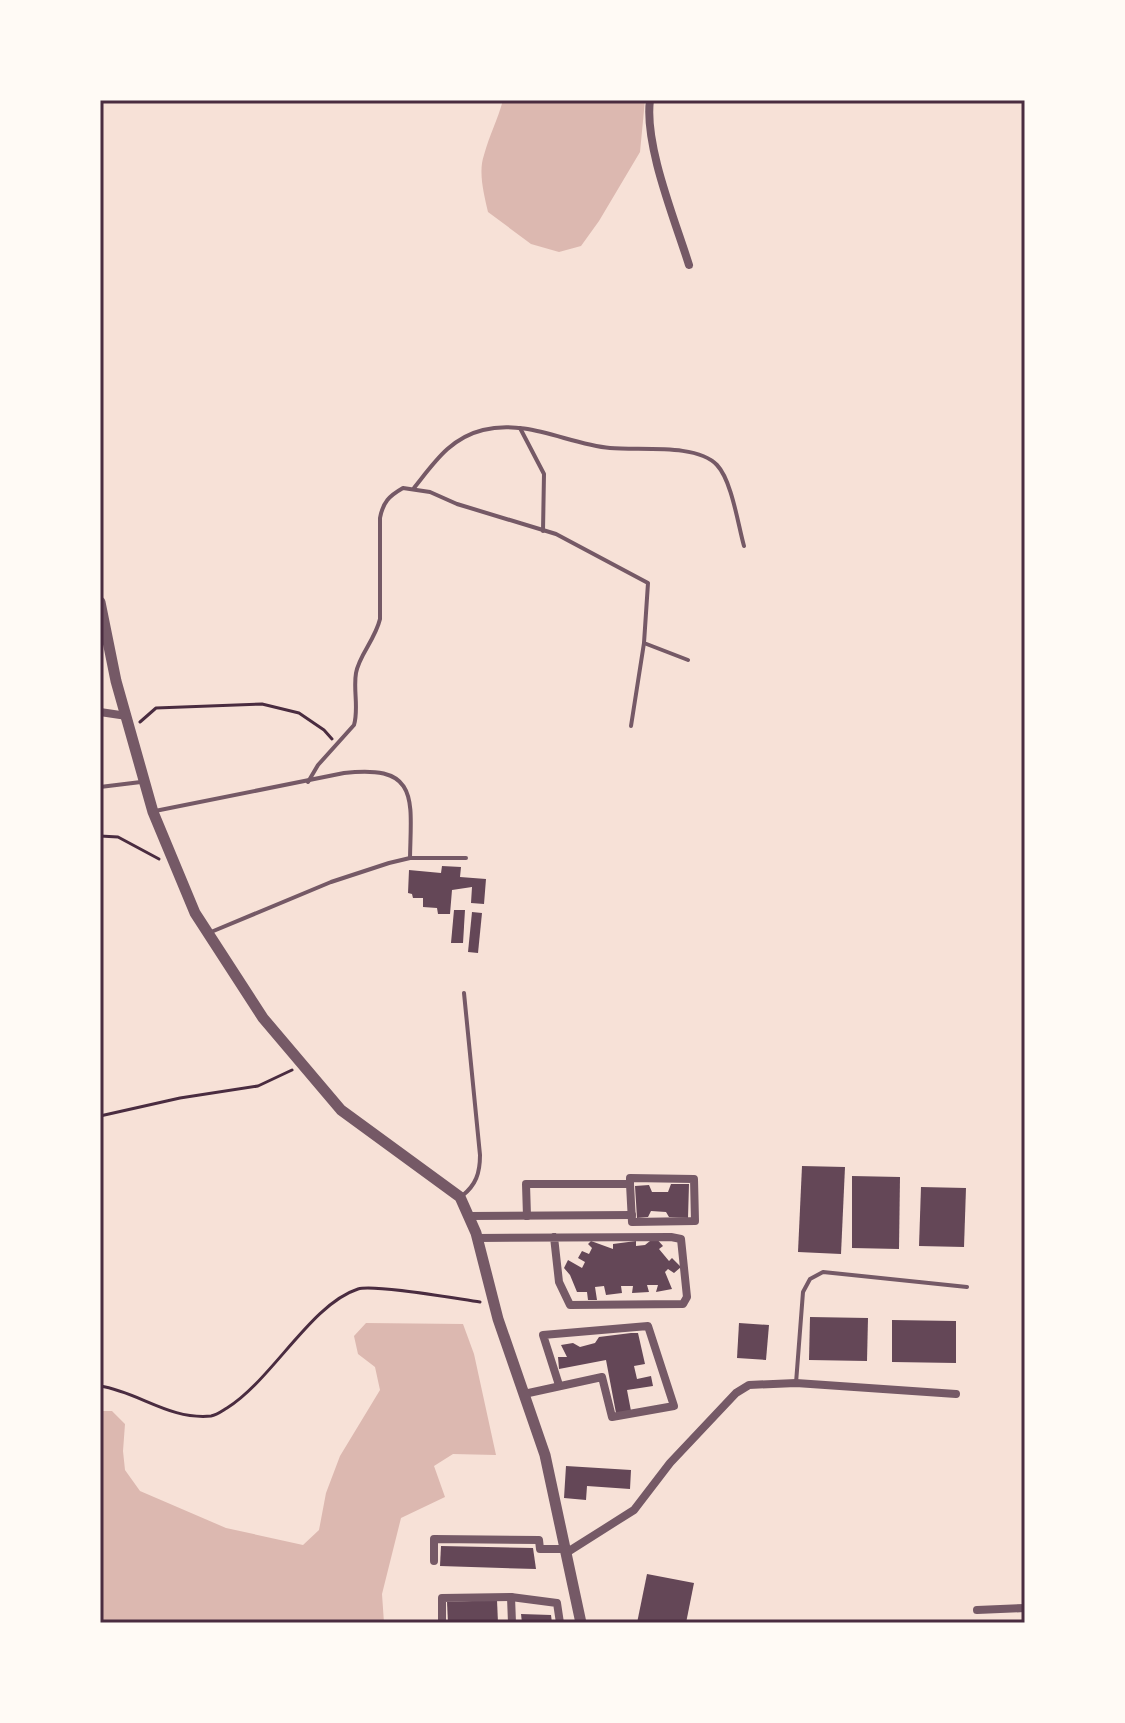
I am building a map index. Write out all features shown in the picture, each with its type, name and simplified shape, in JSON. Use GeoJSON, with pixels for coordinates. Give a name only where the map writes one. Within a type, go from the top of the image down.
{"type":"FeatureCollection","features":[{"type":"Feature","properties":{"kind":"street"},"geometry":{"type":"LineString","coordinates":[[650,100],[647,120],[652,143],[689,265]]}},
{"type":"Feature","properties":{"kind":"street"},"geometry":{"type":"LineString","coordinates":[[100,602],[116,681],[153,812],[195,913],[263,1018],[341,1110],[460,1197],[470,1216],[494,1304],[545,1455],[581,1623]]}},
{"type":"Feature","properties":{"kind":"street"},"geometry":{"type":"LineString","coordinates":[[100,712],[127,716]]}},
{"type":"Feature","properties":{"kind":"street"},"geometry":{"type":"LineString","coordinates":[[630,1178],[694,1179],[695,1221],[632,1222],[630,1184],[630,1178]]}},
{"type":"Feature","properties":{"kind":"street"},"geometry":{"type":"LineString","coordinates":[[527,1216],[526,1184],[630,1184]]}},
{"type":"Feature","properties":{"kind":"street"},"geometry":{"type":"LineString","coordinates":[[470,1216],[632,1215]]}},
{"type":"Feature","properties":{"kind":"street"},"geometry":{"type":"LineString","coordinates":[[477,1238],[554,1237],[681,1239],[687,1297],[683,1304],[570,1305],[559,1282],[554,1237]]}},
{"type":"Feature","properties":{"kind":"street"},"geometry":{"type":"LineString","coordinates":[[524,1394],[602,1377],[612,1417],[674,1406],[648,1326],[543,1335],[559,1385]]}},
{"type":"Feature","properties":{"kind":"street"},"geometry":{"type":"LineString","coordinates":[[434,1561],[434,1539],[539,1540],[540,1549],[565,1551],[634,1510],[670,1463],[736,1393],[749,1385],[796,1383],[956,1394]]}},
{"type":"Feature","properties":{"kind":"street"},"geometry":{"type":"LineString","coordinates":[[511,1597],[512,1623]]}},
{"type":"Feature","properties":{"kind":"street"},"geometry":{"type":"LineString","coordinates":[[442,1623],[442,1598],[511,1597],[557,1603],[560,1623]]}},
{"type":"Feature","properties":{"kind":"street"},"geometry":{"type":"LineString","coordinates":[[977,1610],[1025,1608]]}},
{"type":"Feature","properties":{"kind":"lane"},"geometry":{"type":"LineString","coordinates":[[414,488],[445,450],[461,438],[484,429],[520,428],[607,448],[660,449],[701,455],[716,464],[725,477],[744,546]]}},
{"type":"Feature","properties":{"kind":"lane"},"geometry":{"type":"LineString","coordinates":[[520,428],[544,474],[543,531]]}},
{"type":"Feature","properties":{"kind":"lane"},"geometry":{"type":"LineString","coordinates":[[308,782],[318,765],[354,725],[356,672],[377,635],[380,619],[380,518],[390,495],[403,488],[414,488],[543,531],[589,550],[648,583],[644,643],[631,726]]}},
{"type":"Feature","properties":{"kind":"lane"},"geometry":{"type":"LineString","coordinates":[[644,643],[688,660]]}},
{"type":"Feature","properties":{"kind":"lane"},"geometry":{"type":"LineString","coordinates":[[153,812],[364,771],[383,773],[404,784],[411,798],[410,858]]}},
{"type":"Feature","properties":{"kind":"lane"},"geometry":{"type":"LineString","coordinates":[[100,787],[146,782]]}},
{"type":"Feature","properties":{"kind":"lane"},"geometry":{"type":"LineString","coordinates":[[209,933],[331,882],[410,858],[466,858]]}},
{"type":"Feature","properties":{"kind":"lane"},"geometry":{"type":"LineString","coordinates":[[460,1197],[472,1188],[480,1171],[464,993]]}},
{"type":"Feature","properties":{"kind":"lane"},"geometry":{"type":"LineString","coordinates":[[796,1383],[803,1292],[810,1279],[823,1272],[967,1287]]}},
{"type":"Feature","properties":{"kind":"path"},"geometry":{"type":"LineString","coordinates":[[131,730],[156,708],[262,704],[299,713],[324,730],[337,745]]}},
{"type":"Feature","properties":{"kind":"path"},"geometry":{"type":"LineString","coordinates":[[100,836],[118,837],[144,853],[174,864]]}},
{"type":"Feature","properties":{"kind":"path"},"geometry":{"type":"LineString","coordinates":[[100,1116],[180,1098],[258,1086],[303,1064]]}},
{"type":"Feature","properties":{"kind":"path"},"geometry":{"type":"LineString","coordinates":[[100,1386],[127,1393],[154,1407],[180,1415],[214,1416],[243,1398],[330,1305],[360,1288],[494,1304]]}},
{"type":"Feature","properties":{"kind":"shaded area"},"geometry":{"type":"Polygon","coordinates":[[[503,100],[645,100],[640,152],[581,246],[559,252],[531,244],[488,212],[482,183],[482,162],[503,100]]]}},
{"type":"Feature","properties":{"kind":"shaded area"},"geometry":{"type":"Polygon","coordinates":[[[366,1323],[463,1324],[474,1354],[496,1455],[453,1454],[434,1466],[445,1497],[401,1518],[382,1594],[384,1623],[100,1623],[100,1411],[112,1411],[125,1424],[125,1470],[140,1491],[226,1528],[303,1545],[319,1530],[326,1493],[340,1456],[380,1390],[375,1367],[358,1354],[354,1336],[366,1323]]]}},
{"type":"Feature","properties":{"kind":"building"},"geometry":{"type":"Polygon","coordinates":[[[442,866],[461,867],[460,877],[486,879],[484,904],[471,903],[472,887],[452,890],[450,914],[438,914],[437,908],[423,907],[423,898],[413,898],[408,893],[409,870],[441,873],[442,866]]]}},
{"type":"Feature","properties":{"kind":"building"},"geometry":{"type":"Polygon","coordinates":[[[454,910],[465,910],[463,943],[451,943],[454,910]]]}},
{"type":"Feature","properties":{"kind":"building"},"geometry":{"type":"Polygon","coordinates":[[[472,912],[482,913],[478,953],[468,952],[472,912]]]}},
{"type":"Feature","properties":{"kind":"building"},"geometry":{"type":"Polygon","coordinates":[[[802,1166],[845,1167],[841,1254],[798,1252],[802,1166]]]}},
{"type":"Feature","properties":{"kind":"building"},"geometry":{"type":"Polygon","coordinates":[[[852,1176],[900,1177],[899,1249],[852,1248],[852,1176]]]}},
{"type":"Feature","properties":{"kind":"building"},"geometry":{"type":"Polygon","coordinates":[[[671,1184],[689,1184],[688,1218],[669,1217],[666,1212],[651,1211],[648,1217],[637,1218],[635,1186],[649,1185],[652,1192],[668,1192],[671,1184]]]}},
{"type":"Feature","properties":{"kind":"building"},"geometry":{"type":"Polygon","coordinates":[[[921,1187],[966,1188],[964,1247],[919,1246],[921,1187]]]}},
{"type":"Feature","properties":{"kind":"building"},"geometry":{"type":"Polygon","coordinates":[[[655,1237],[663,1246],[659,1249],[669,1261],[672,1258],[681,1267],[674,1273],[668,1269],[665,1272],[672,1289],[656,1292],[658,1285],[647,1285],[649,1292],[632,1293],[633,1286],[621,1286],[622,1293],[606,1295],[604,1286],[595,1287],[597,1300],[588,1300],[587,1292],[577,1292],[564,1268],[568,1260],[582,1268],[585,1262],[578,1258],[582,1251],[589,1254],[592,1248],[588,1244],[591,1241],[613,1249],[613,1244],[636,1241],[636,1246],[645,1245],[655,1237]]]}},
{"type":"Feature","properties":{"kind":"building"},"geometry":{"type":"Polygon","coordinates":[[[810,1317],[868,1318],[867,1361],[809,1360],[810,1317]]]}},
{"type":"Feature","properties":{"kind":"building"},"geometry":{"type":"Polygon","coordinates":[[[892,1320],[956,1321],[956,1363],[892,1362],[892,1320]]]}},
{"type":"Feature","properties":{"kind":"building"},"geometry":{"type":"Polygon","coordinates":[[[739,1323],[769,1325],[766,1360],[737,1358],[739,1323]]]}},
{"type":"Feature","properties":{"kind":"building"},"geometry":{"type":"Polygon","coordinates":[[[638,1333],[645,1364],[634,1366],[637,1379],[651,1376],[653,1386],[627,1390],[631,1411],[616,1413],[606,1360],[559,1369],[558,1357],[567,1357],[561,1345],[573,1343],[580,1347],[595,1343],[599,1337],[638,1333]]]}},
{"type":"Feature","properties":{"kind":"building"},"geometry":{"type":"Polygon","coordinates":[[[566,1466],[631,1470],[630,1489],[587,1486],[586,1500],[564,1498],[566,1466]]]}},
{"type":"Feature","properties":{"kind":"building"},"geometry":{"type":"Polygon","coordinates":[[[441,1546],[533,1548],[536,1569],[440,1566],[441,1546]]]}},
{"type":"Feature","properties":{"kind":"building"},"geometry":{"type":"Polygon","coordinates":[[[647,1574],[694,1583],[686,1623],[637,1623],[647,1574]]]}},
{"type":"Feature","properties":{"kind":"building"},"geometry":{"type":"Polygon","coordinates":[[[497,1600],[498,1623],[448,1623],[447,1602],[497,1600]]]}},
{"type":"Feature","properties":{"kind":"building"},"geometry":{"type":"Polygon","coordinates":[[[521,1614],[551,1615],[552,1623],[522,1623],[521,1614]]]}}]}
